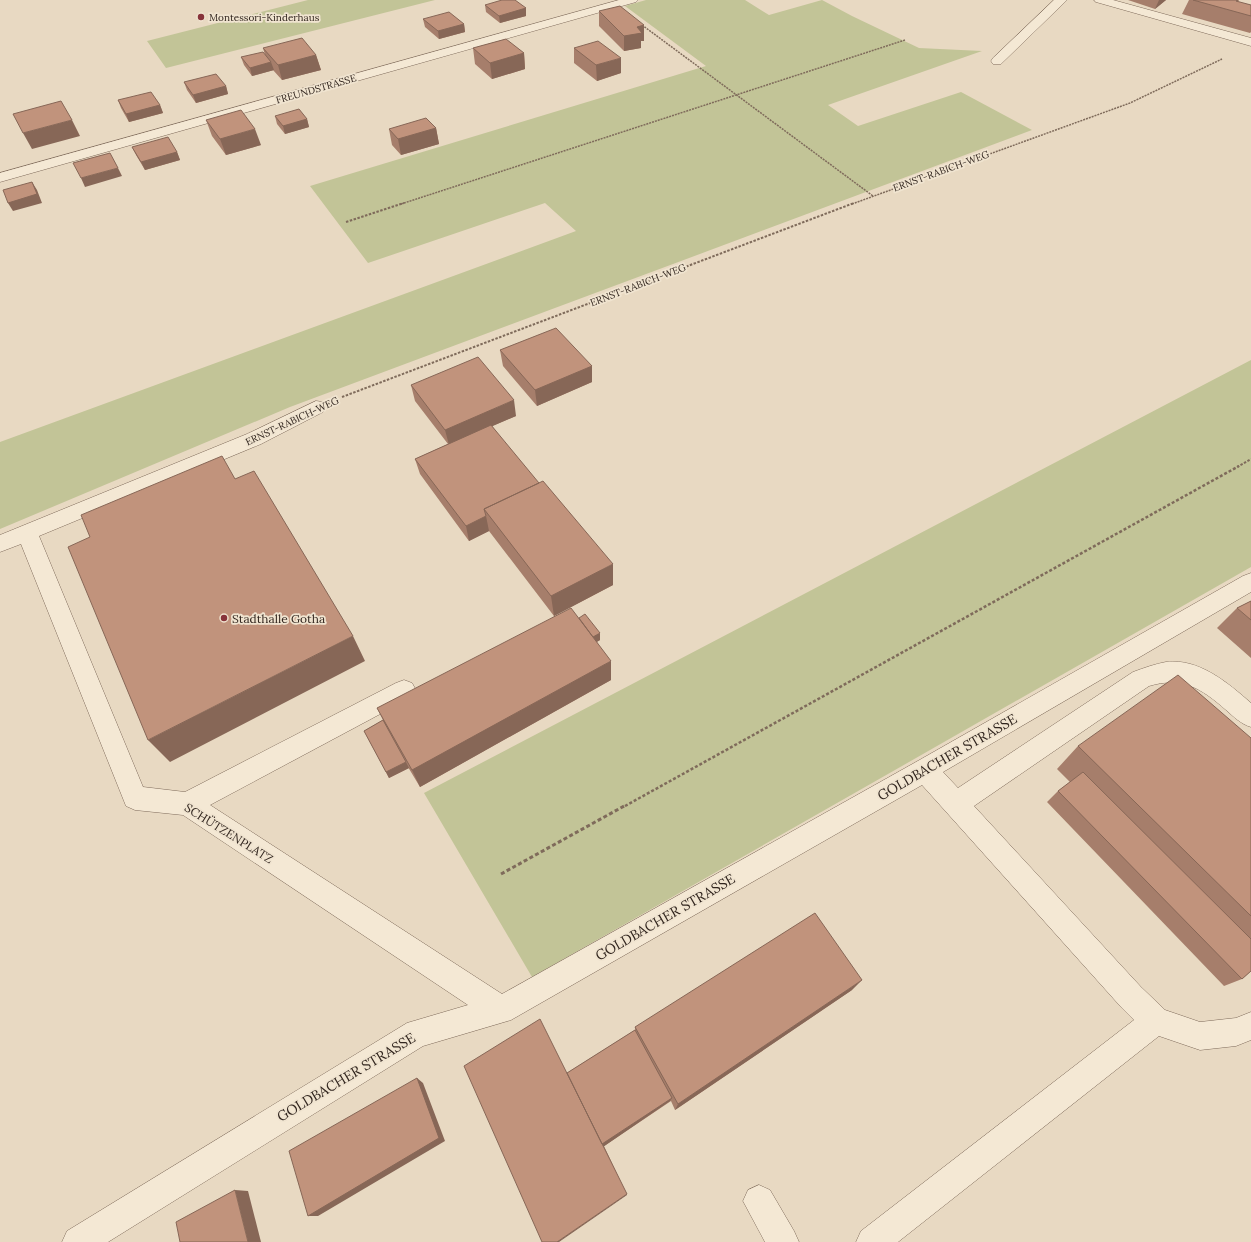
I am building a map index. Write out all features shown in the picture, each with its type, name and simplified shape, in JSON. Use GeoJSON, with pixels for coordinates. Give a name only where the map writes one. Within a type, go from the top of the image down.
{"type":"FeatureCollection","features":[{"type":"Feature","properties":{"kind":"street","name":"FREUNDSTRASSE"},"geometry":{"type":"LineString","coordinates":[[0,178],[632,0]]}},
{"type":"Feature","properties":{"kind":"street"},"geometry":{"type":"LineString","coordinates":[[997,61],[1061,0]]}},
{"type":"Feature","properties":{"kind":"street"},"geometry":{"type":"LineString","coordinates":[[1100,0],[1251,42]]}},
{"type":"Feature","properties":{"kind":"street","name":"ERNST-RABICH-WEG"},"geometry":{"type":"LineString","coordinates":[[27,532],[254,439],[316,407]]}},
{"type":"Feature","properties":{"kind":"street"},"geometry":{"type":"LineString","coordinates":[[0,544],[27,532]]}},
{"type":"Feature","properties":{"kind":"street","name":"SCHÜTZENPLATZ"},"geometry":{"type":"LineString","coordinates":[[27,532],[135,798],[187,804],[501,1010]]}},
{"type":"Feature","properties":{"kind":"street","name":"GOLDBACHER STRASSE"},"geometry":{"type":"LineString","coordinates":[[78,1242],[417,1033],[501,1010],[925,770],[1251,582]]}},
{"type":"Feature","properties":{"kind":"street"},"geometry":{"type":"LineString","coordinates":[[956,804],[1141,678],[1169,672],[1194,675],[1206,680],[1251,717]]}},
{"type":"Feature","properties":{"kind":"street"},"geometry":{"type":"LineString","coordinates":[[187,804],[404,690]]}},
{"type":"Feature","properties":{"kind":"street"},"geometry":{"type":"LineString","coordinates":[[925,770],[1131,997],[1156,1021],[1200,1036],[1236,1032],[1251,1026]]}},
{"type":"Feature","properties":{"kind":"street"},"geometry":{"type":"LineString","coordinates":[[872,1242],[1156,1021]]}},
{"type":"Feature","properties":{"kind":"street"},"geometry":{"type":"LineString","coordinates":[[759,1201],[784,1242]]}},
{"type":"Feature","properties":{"kind":"path"},"geometry":{"type":"LineString","coordinates":[[615,5],[873,196]]}},
{"type":"Feature","properties":{"kind":"path"},"geometry":{"type":"LineString","coordinates":[[346,222],[904,40]]}},
{"type":"Feature","properties":{"kind":"path","name":"ERNST-RABICH-WEG"},"geometry":{"type":"LineString","coordinates":[[316,407],[873,196],[1130,103],[1222,59]]}},
{"type":"Feature","properties":{"kind":"path"},"geometry":{"type":"LineString","coordinates":[[500,874],[1251,459]]}},
{"type":"Feature","properties":{"kind":"green space"},"geometry":{"type":"Polygon","coordinates":[[[308,0],[435,0],[166,68],[147,41],[308,0]]]}},
{"type":"Feature","properties":{"kind":"green space"},"geometry":{"type":"Polygon","coordinates":[[[646,0],[745,0],[769,15],[822,0],[919,48],[982,51],[828,105],[858,126],[961,92],[1032,130],[290,407],[0,529],[0,442],[576,231],[545,203],[368,263],[310,186],[706,66],[625,6],[646,0]]]}},
{"type":"Feature","properties":{"kind":"green space"},"geometry":{"type":"Polygon","coordinates":[[[1251,360],[1251,567],[532,977],[424,793],[1251,360]]]}},
{"type":"Feature","properties":{"kind":"building"},"geometry":{"type":"Polygon","coordinates":[[[502,0],[515,0],[526,8],[499,16],[485,5],[502,0]]]}},
{"type":"Feature","properties":{"kind":"building"},"geometry":{"type":"Polygon","coordinates":[[[1193,0],[1238,0],[1236,1],[1251,5],[1251,16],[1193,0]]]}},
{"type":"Feature","properties":{"kind":"building"},"geometry":{"type":"Polygon","coordinates":[[[620,6],[644,25],[637,27],[642,33],[624,36],[599,11],[620,6]]]}},
{"type":"Feature","properties":{"kind":"building"},"geometry":{"type":"Polygon","coordinates":[[[449,12],[464,24],[438,31],[423,19],[449,12]]]}},
{"type":"Feature","properties":{"kind":"building"},"geometry":{"type":"Polygon","coordinates":[[[302,38],[316,55],[278,65],[263,48],[302,38]]]}},
{"type":"Feature","properties":{"kind":"building"},"geometry":{"type":"Polygon","coordinates":[[[506,39],[524,53],[490,63],[473,48],[506,39]]]}},
{"type":"Feature","properties":{"kind":"building"},"geometry":{"type":"Polygon","coordinates":[[[598,41],[621,58],[596,65],[574,48],[598,41]]]}},
{"type":"Feature","properties":{"kind":"building"},"geometry":{"type":"Polygon","coordinates":[[[263,52],[271,62],[250,68],[241,57],[263,52]]]}},
{"type":"Feature","properties":{"kind":"building"},"geometry":{"type":"Polygon","coordinates":[[[216,74],[226,86],[193,95],[184,82],[216,74]]]}},
{"type":"Feature","properties":{"kind":"building"},"geometry":{"type":"Polygon","coordinates":[[[151,92],[160,105],[126,114],[118,100],[151,92]]]}},
{"type":"Feature","properties":{"kind":"building"},"geometry":{"type":"Polygon","coordinates":[[[61,101],[72,120],[23,133],[13,114],[61,101]]]}},
{"type":"Feature","properties":{"kind":"building"},"geometry":{"type":"Polygon","coordinates":[[[299,109],[307,119],[283,126],[275,116],[299,109]]]}},
{"type":"Feature","properties":{"kind":"building"},"geometry":{"type":"Polygon","coordinates":[[[241,110],[255,129],[220,139],[206,120],[241,110]]]}},
{"type":"Feature","properties":{"kind":"building"},"geometry":{"type":"Polygon","coordinates":[[[426,118],[436,128],[398,139],[389,129],[426,118]]]}},
{"type":"Feature","properties":{"kind":"building"},"geometry":{"type":"Polygon","coordinates":[[[168,137],[177,152],[141,162],[132,147],[168,137]]]}},
{"type":"Feature","properties":{"kind":"building"},"geometry":{"type":"Polygon","coordinates":[[[110,153],[118,168],[81,178],[73,163],[110,153]]]}},
{"type":"Feature","properties":{"kind":"building"},"geometry":{"type":"Polygon","coordinates":[[[32,182],[37,194],[8,203],[3,190],[32,182]]]}},
{"type":"Feature","properties":{"kind":"building"},"geometry":{"type":"Polygon","coordinates":[[[556,328],[592,366],[535,390],[500,350],[556,328]]]}},
{"type":"Feature","properties":{"kind":"building"},"geometry":{"type":"Polygon","coordinates":[[[478,357],[514,400],[445,430],[411,385],[478,357]]]}},
{"type":"Feature","properties":{"kind":"building"},"geometry":{"type":"Polygon","coordinates":[[[491,425],[539,483],[484,509],[486,516],[466,526],[415,459],[491,425]]]}},
{"type":"Feature","properties":{"kind":"building","name":"Stadthalle Gotha"},"geometry":{"type":"Polygon","coordinates":[[[222,456],[235,479],[254,471],[353,636],[148,740],[68,547],[90,537],[81,515],[222,456]]]}},
{"type":"Feature","properties":{"kind":"building"},"geometry":{"type":"Polygon","coordinates":[[[543,481],[613,564],[551,596],[484,509],[543,481]]]}},
{"type":"Feature","properties":{"kind":"building"},"geometry":{"type":"Polygon","coordinates":[[[1251,601],[1251,620],[1237,608],[1251,601]]]}},
{"type":"Feature","properties":{"kind":"building"},"geometry":{"type":"Polygon","coordinates":[[[571,608],[611,661],[412,770],[377,708],[571,608]]]}},
{"type":"Feature","properties":{"kind":"building"},"geometry":{"type":"Polygon","coordinates":[[[585,614],[600,633],[593,637],[579,618],[585,614]]]}},
{"type":"Feature","properties":{"kind":"building"},"geometry":{"type":"Polygon","coordinates":[[[1178,675],[1251,738],[1251,916],[1078,746],[1178,675]]]}},
{"type":"Feature","properties":{"kind":"building"},"geometry":{"type":"Polygon","coordinates":[[[383,720],[406,762],[386,772],[364,731],[383,720]]]}},
{"type":"Feature","properties":{"kind":"building"},"geometry":{"type":"Polygon","coordinates":[[[1083,772],[1251,939],[1251,971],[1242,979],[1058,791],[1083,772]]]}},
{"type":"Feature","properties":{"kind":"building"},"geometry":{"type":"Polygon","coordinates":[[[815,913],[862,980],[678,1104],[635,1027],[815,913]]]}},
{"type":"Feature","properties":{"kind":"building"},"geometry":{"type":"Polygon","coordinates":[[[540,1019],[627,1194],[557,1242],[542,1242],[464,1066],[540,1019]]]}},
{"type":"Feature","properties":{"kind":"building"},"geometry":{"type":"Polygon","coordinates":[[[635,1030],[672,1098],[602,1144],[567,1073],[635,1030]]]}},
{"type":"Feature","properties":{"kind":"building"},"geometry":{"type":"Polygon","coordinates":[[[417,1078],[439,1138],[308,1216],[289,1151],[417,1078]]]}},
{"type":"Feature","properties":{"kind":"building"},"geometry":{"type":"Polygon","coordinates":[[[235,1190],[248,1242],[180,1242],[176,1222],[235,1190]]]}},
{"type":"Feature","properties":{"kind":"place","name":"Montessori-Kinderhaus"},"geometry":{"type":"Point","coordinates":[201,17]}},
{"type":"Feature","properties":{"kind":"place","name":"Stadthalle Gotha"},"geometry":{"type":"Point","coordinates":[224,618]}}]}
